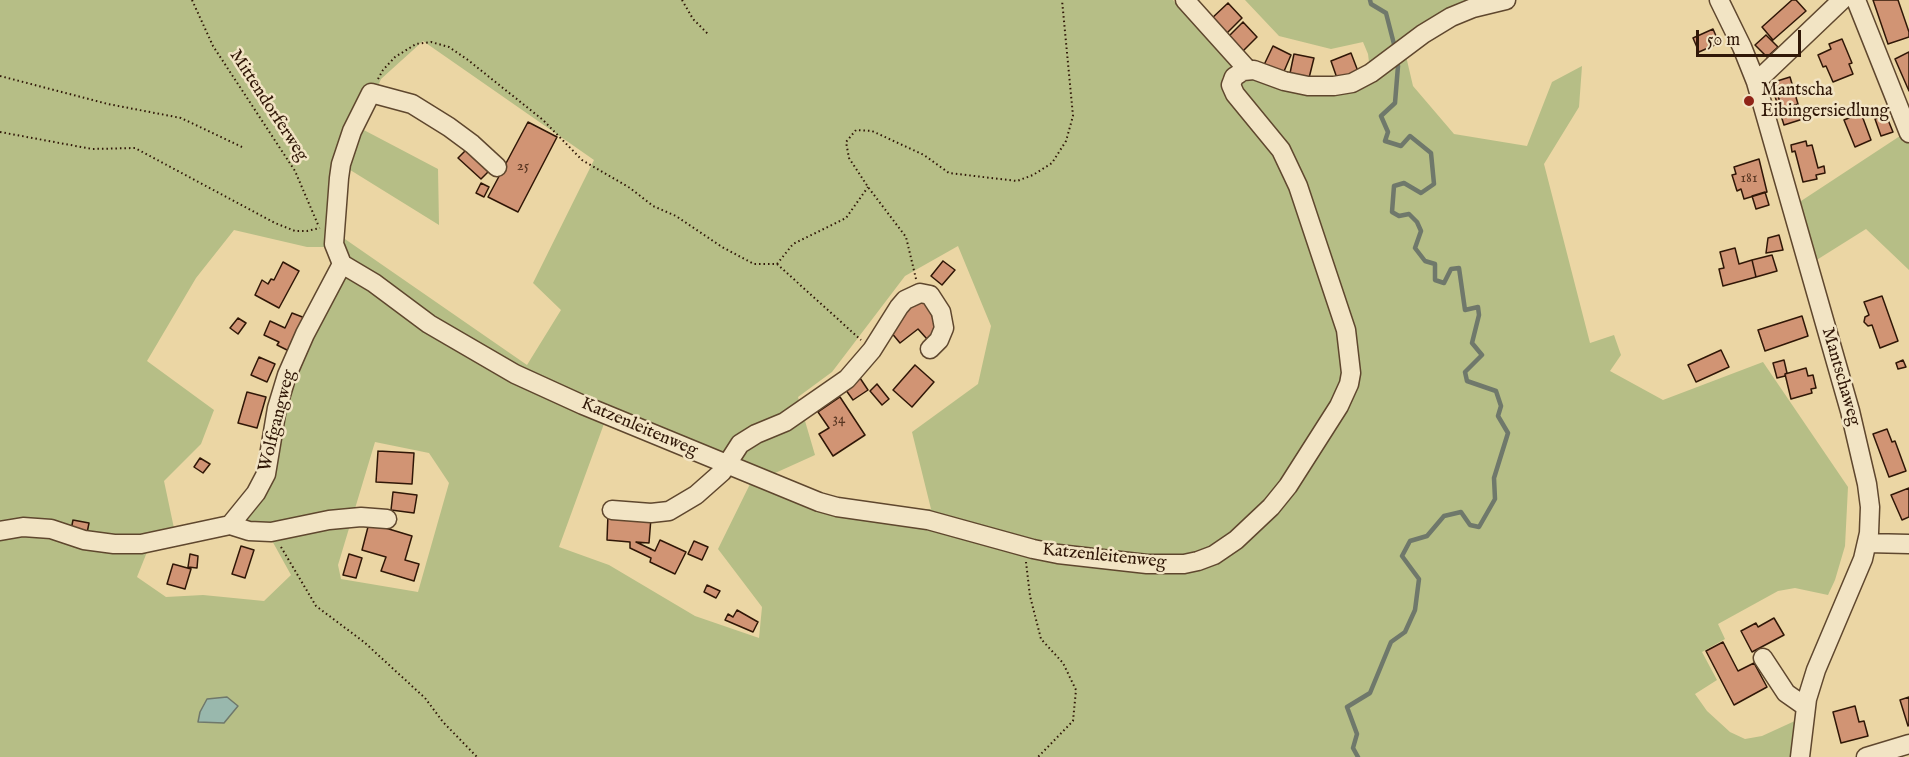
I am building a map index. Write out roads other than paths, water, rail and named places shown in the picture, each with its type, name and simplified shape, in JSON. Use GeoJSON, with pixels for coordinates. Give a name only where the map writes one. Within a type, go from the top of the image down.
{"type":"FeatureCollection","features":[{"type":"Feature","properties":{"kind":"street"},"geometry":{"type":"LineString","coordinates":[[1185,0],[1248,70],[1264,72],[1297,84],[1334,86],[1359,80],[1423,34],[1461,12],[1506,0]]}},
{"type":"Feature","properties":{"kind":"street","name":"Mantschaweg"},"geometry":{"type":"LineString","coordinates":[[1719,0],[1756,82],[1861,454],[1870,507],[1867,543],[1853,585],[1816,670],[1806,707],[1800,757]]}},
{"type":"Feature","properties":{"kind":"street"},"geometry":{"type":"LineString","coordinates":[[1756,82],[1842,0]]}},
{"type":"Feature","properties":{"kind":"street"},"geometry":{"type":"LineString","coordinates":[[1856,0],[1909,133]]}},
{"type":"Feature","properties":{"kind":"street","name":"Katzenleitenweg"},"geometry":{"type":"LineString","coordinates":[[342,264],[374,283],[429,324],[515,374],[728,465],[837,507],[928,519],[1024,546],[1082,558],[1147,564],[1184,564],[1214,555],[1236,540],[1271,507],[1288,486],[1345,394],[1351,373],[1346,330],[1298,186],[1281,150],[1232,89],[1234,77],[1248,70]]}},
{"type":"Feature","properties":{"kind":"street"},"geometry":{"type":"LineString","coordinates":[[342,264],[334,244],[339,178],[352,131],[371,93],[412,105],[457,133],[497,167]]}},
{"type":"Feature","properties":{"kind":"street","name":"Wolfgangweg"},"geometry":{"type":"LineString","coordinates":[[230,525],[256,493],[266,474],[277,408],[287,375],[305,334],[342,264]]}},
{"type":"Feature","properties":{"kind":"street"},"geometry":{"type":"LineString","coordinates":[[612,510],[651,513],[676,508],[704,489],[728,465],[740,444],[756,434],[785,422],[847,379],[872,350],[899,307],[905,300],[920,293],[930,295],[940,312],[944,328],[939,340],[930,349]]}},
{"type":"Feature","properties":{"kind":"street"},"geometry":{"type":"LineString","coordinates":[[0,531],[32,527],[51,529],[84,540],[114,544],[141,544],[230,525],[249,531],[271,532],[340,519],[361,517],[387,519]]}},
{"type":"Feature","properties":{"kind":"street"},"geometry":{"type":"LineString","coordinates":[[1867,543],[1909,544]]}},
{"type":"Feature","properties":{"kind":"street"},"geometry":{"type":"LineString","coordinates":[[1763,658],[1786,693],[1806,707]]}},
{"type":"Feature","properties":{"kind":"street"},"geometry":{"type":"LineString","coordinates":[[1866,757],[1909,744]]}},
{"type":"Feature","properties":{"kind":"water"},"geometry":{"type":"Polygon","coordinates":[[[227,697],[238,706],[224,723],[198,722],[207,699],[227,697]]]}},
{"type":"Feature","properties":{"kind":"waterway"},"geometry":{"type":"LineString","coordinates":[[1370,0],[1371,4],[1386,13],[1395,48]]}},
{"type":"Feature","properties":{"kind":"waterway"},"geometry":{"type":"LineString","coordinates":[[1358,757],[1353,748],[1357,734],[1347,707],[1370,693],[1391,642],[1405,632],[1415,610],[1419,579],[1402,556],[1410,541],[1427,536],[1444,516],[1461,512],[1470,525],[1479,527],[1495,499],[1494,478],[1508,433],[1498,416],[1501,406],[1496,391],[1467,381],[1465,372],[1482,355],[1472,343],[1479,315],[1478,307],[1465,310],[1459,268],[1451,269],[1444,283],[1435,280],[1435,264],[1425,261],[1415,248],[1421,231],[1417,222],[1409,214],[1399,216],[1392,212],[1394,186],[1404,183],[1421,193],[1434,184],[1431,153],[1410,136],[1401,146],[1385,141],[1388,132],[1381,116],[1395,103],[1397,60]]}},
{"type":"Feature","properties":{"kind":"place","name":"Mantscha Eibingersiedlung"},"geometry":{"type":"Point","coordinates":[1749,101]}}]}
